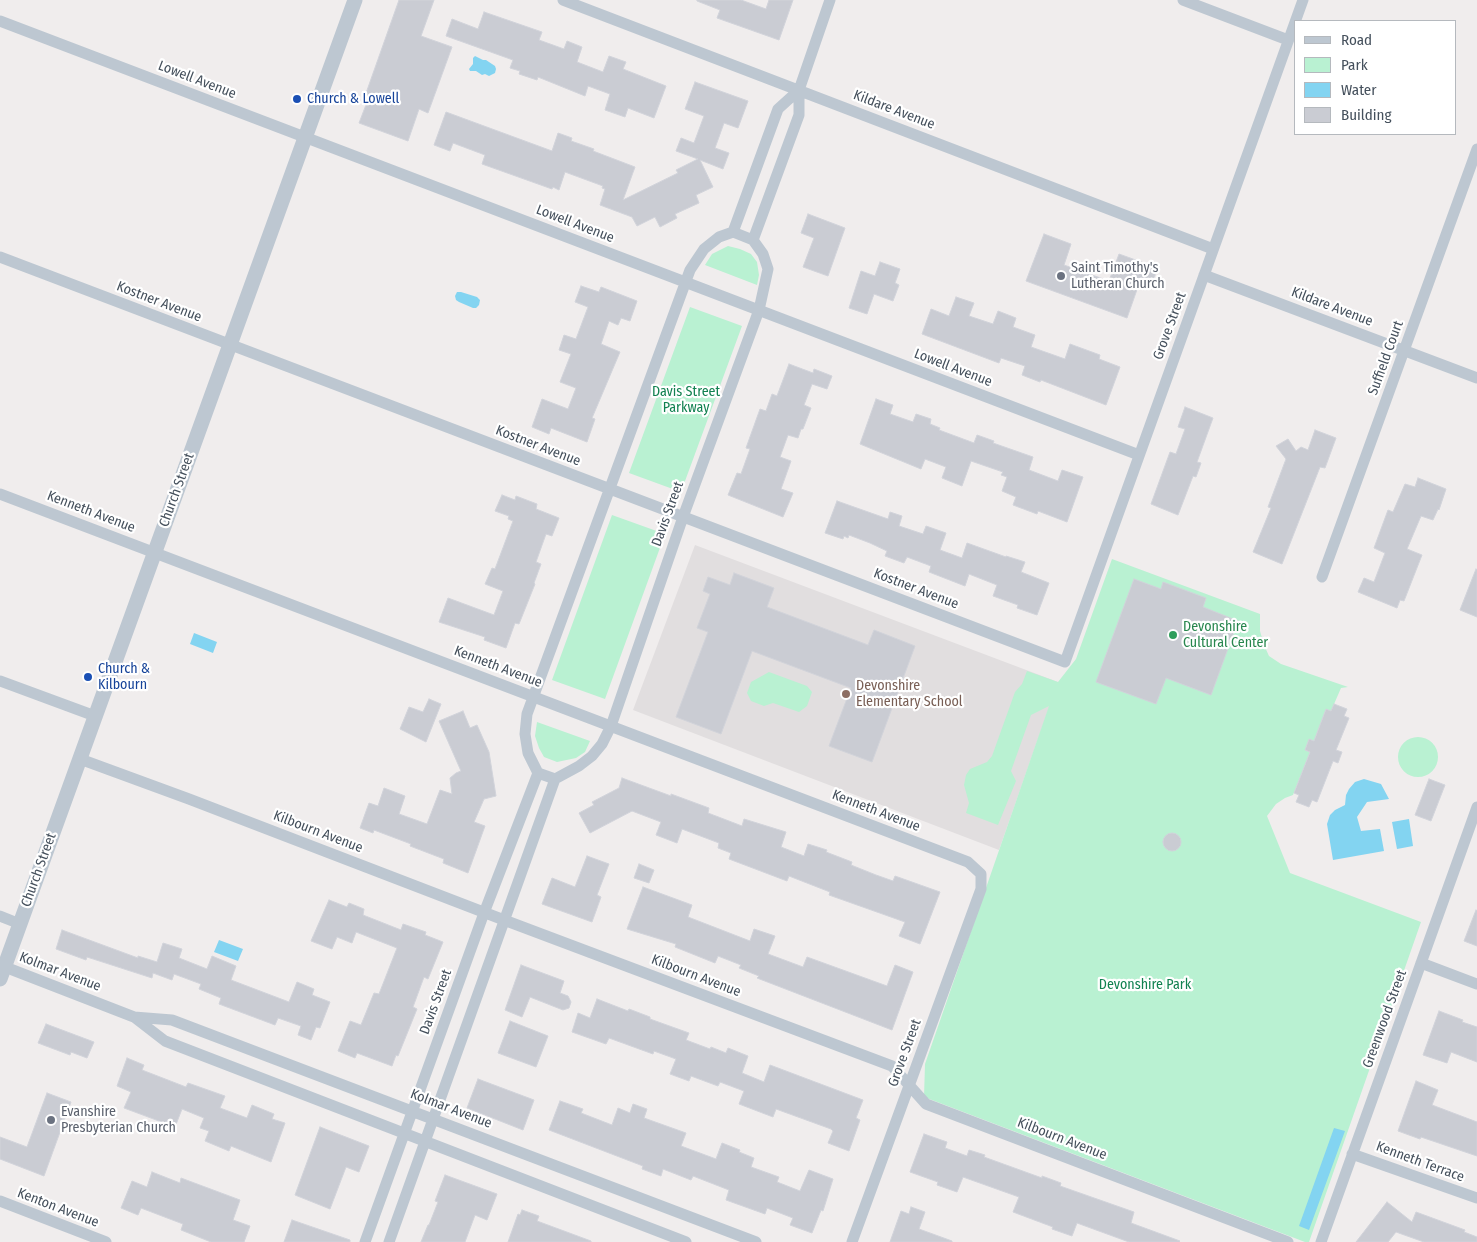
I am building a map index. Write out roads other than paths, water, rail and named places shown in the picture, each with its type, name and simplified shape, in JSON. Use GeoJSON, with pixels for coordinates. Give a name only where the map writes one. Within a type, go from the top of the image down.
{"type":"FeatureCollection","features":[{"type":"Feature","properties":{"kind":"street","name":"Church Street"},"geometry":{"type":"LineString","coordinates":[[2,973],[355,0]]}},
{"type":"Feature","properties":{"kind":"street","name":"Kildare Avenue"},"geometry":{"type":"LineString","coordinates":[[563,0],[1213,249]]}},
{"type":"Feature","properties":{"kind":"street"},"geometry":{"type":"LineString","coordinates":[[389,1242],[555,779],[538,773],[528,753],[525,734],[527,714],[684,282],[692,265],[704,250],[719,238],[733,232],[753,240],[799,115],[799,90],[830,0]]}},
{"type":"Feature","properties":{"kind":"street"},"geometry":{"type":"LineString","coordinates":[[1183,0],[1288,40]]}},
{"type":"Feature","properties":{"kind":"street","name":"Grove Street"},"geometry":{"type":"LineString","coordinates":[[1296,20],[1303,0]]}},
{"type":"Feature","properties":{"kind":"street","name":"Lowell Avenue"},"geometry":{"type":"LineString","coordinates":[[0,21],[1139,455]]}},
{"type":"Feature","properties":{"kind":"street","name":"Grove Street"},"geometry":{"type":"LineString","coordinates":[[1065,662],[1294,24]]}},
{"type":"Feature","properties":{"kind":"street"},"geometry":{"type":"LineString","coordinates":[[733,232],[778,109],[799,90]]}},
{"type":"Feature","properties":{"kind":"street","name":"Suffield Court"},"geometry":{"type":"LineString","coordinates":[[1322,577],[1477,149]]}},
{"type":"Feature","properties":{"kind":"street","name":"Davis Street"},"geometry":{"type":"LineString","coordinates":[[555,779],[579,766],[592,756],[602,744],[611,726],[683,517],[759,310],[768,269],[763,254],[753,240]]}},
{"type":"Feature","properties":{"kind":"street","name":"Kostner Avenue"},"geometry":{"type":"LineString","coordinates":[[0,257],[1065,662]]}},
{"type":"Feature","properties":{"kind":"street","name":"Kildare Avenue"},"geometry":{"type":"LineString","coordinates":[[1204,275],[1477,378]]}},
{"type":"Feature","properties":{"kind":"street","name":"Kenneth Avenue"},"geometry":{"type":"LineString","coordinates":[[0,494],[968,862],[981,874]]}},
{"type":"Feature","properties":{"kind":"street"},"geometry":{"type":"LineString","coordinates":[[0,680],[95,716]]}},
{"type":"Feature","properties":{"kind":"street","name":"Kilbourn Avenue"},"geometry":{"type":"LineString","coordinates":[[80,759],[892,1066],[926,1104],[1288,1242]]}},
{"type":"Feature","properties":{"kind":"street","name":"Davis Street"},"geometry":{"type":"LineString","coordinates":[[365,1242],[484,913],[538,773]]}},
{"type":"Feature","properties":{"kind":"street","name":"Greenwood Street"},"geometry":{"type":"LineString","coordinates":[[1321,1242],[1477,807]]}},
{"type":"Feature","properties":{"kind":"street","name":"Grove Street"},"geometry":{"type":"LineString","coordinates":[[852,1242],[981,890],[981,874]]}},
{"type":"Feature","properties":{"kind":"street"},"geometry":{"type":"LineString","coordinates":[[0,916],[20,924]]}},
{"type":"Feature","properties":{"kind":"street"},"geometry":{"type":"LineString","coordinates":[[1421,963],[1477,984]]}},
{"type":"Feature","properties":{"kind":"street","name":"Kolmar Avenue"},"geometry":{"type":"LineString","coordinates":[[2,973],[134,1017],[172,1020],[756,1242]]}},
{"type":"Feature","properties":{"kind":"street","name":"Kolmar Avenue"},"geometry":{"type":"LineString","coordinates":[[134,1017],[166,1041],[686,1242]]}},
{"type":"Feature","properties":{"kind":"street","name":"Kenneth Terrace"},"geometry":{"type":"LineString","coordinates":[[1352,1154],[1477,1198]]}},
{"type":"Feature","properties":{"kind":"street","name":"Kenton Avenue"},"geometry":{"type":"LineString","coordinates":[[0,1202],[106,1242]]}},
{"type":"Feature","properties":{"kind":"water"},"geometry":{"type":"Polygon","coordinates":[[[475,56],[495,66],[495,73],[489,76],[482,75],[476,71],[470,71],[469,69],[473,64],[475,56]]]}},
{"type":"Feature","properties":{"kind":"water"},"geometry":{"type":"Polygon","coordinates":[[[457,292],[477,297],[480,300],[479,305],[473,308],[459,302],[455,296],[457,292]]]}},
{"type":"Feature","properties":{"kind":"water"},"geometry":{"type":"Polygon","coordinates":[[[194,633],[217,642],[213,653],[190,644],[194,633]]]}},
{"type":"Feature","properties":{"kind":"water"},"geometry":{"type":"Polygon","coordinates":[[[1364,779],[1381,784],[1389,799],[1367,802],[1357,817],[1361,831],[1380,829],[1384,851],[1333,860],[1327,824],[1330,815],[1345,805],[1346,795],[1355,782],[1364,779]]]}},
{"type":"Feature","properties":{"kind":"water"},"geometry":{"type":"Polygon","coordinates":[[[1409,819],[1413,846],[1397,849],[1392,822],[1409,819]]]}},
{"type":"Feature","properties":{"kind":"water"},"geometry":{"type":"Polygon","coordinates":[[[219,940],[243,949],[238,961],[214,952],[219,940]]]}},
{"type":"Feature","properties":{"kind":"water"},"geometry":{"type":"Polygon","coordinates":[[[1334,1128],[1345,1131],[1309,1230],[1299,1226],[1334,1128]]]}},
{"type":"Feature","properties":{"kind":"place","name":"Church & Lowell"},"geometry":{"type":"Point","coordinates":[297,99]}},
{"type":"Feature","properties":{"kind":"place","name":"Saint Timothy's Lutheran Church"},"geometry":{"type":"Point","coordinates":[1061,276]}},
{"type":"Feature","properties":{"kind":"place","name":"Devonshire Cultural Center"},"geometry":{"type":"Point","coordinates":[1173,635]}},
{"type":"Feature","properties":{"kind":"place","name":"Church & Kilbourn"},"geometry":{"type":"Point","coordinates":[88,677]}},
{"type":"Feature","properties":{"kind":"place","name":"Devonshire Elementary School"},"geometry":{"type":"Point","coordinates":[846,694]}},
{"type":"Feature","properties":{"kind":"place","name":"Evanshire Presbyterian Church"},"geometry":{"type":"Point","coordinates":[51,1120]}},
{"type":"Feature","properties":{"kind":"park label","name":"Davis Street Parkway"},"geometry":{"type":"Point","coordinates":[686,400]}},
{"type":"Feature","properties":{"kind":"park label","name":"Devonshire Park"},"geometry":{"type":"Point","coordinates":[1145,985]}}]}
